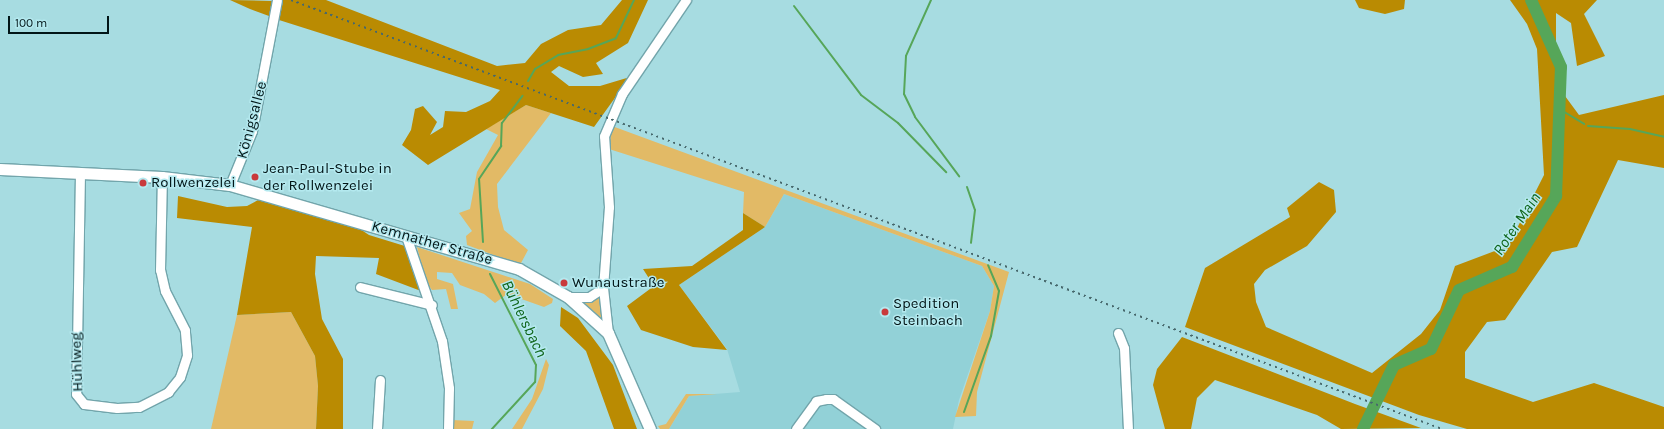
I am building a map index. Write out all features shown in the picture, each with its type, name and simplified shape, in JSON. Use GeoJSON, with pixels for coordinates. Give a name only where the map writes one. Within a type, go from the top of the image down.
{"type":"FeatureCollection","features":[{"type":"Feature","properties":{"kind":"main road"},"geometry":{"type":"LineString","coordinates":[[0,169],[162,177],[230,185]]}},
{"type":"Feature","properties":{"kind":"main road","name":"Kemnather Straße"},"geometry":{"type":"LineString","coordinates":[[230,185],[519,269],[568,297],[608,333],[650,429]]}},
{"type":"Feature","properties":{"kind":"street","name":"Königsallee"},"geometry":{"type":"LineString","coordinates":[[230,185],[252,131],[277,0]]}},
{"type":"Feature","properties":{"kind":"street"},"geometry":{"type":"LineString","coordinates":[[608,333],[603,288],[609,207],[604,136],[622,94],[686,0]]}},
{"type":"Feature","properties":{"kind":"street","name":"Hühlweg"},"geometry":{"type":"LineString","coordinates":[[80,173],[76,394],[84,404],[117,408],[139,407],[168,392],[180,377],[187,355],[185,330],[165,291],[160,270],[162,177]]}},
{"type":"Feature","properties":{"kind":"street"},"geometry":{"type":"LineString","coordinates":[[406,236],[432,305],[442,341],[449,388],[448,429]]}},
{"type":"Feature","properties":{"kind":"street"},"geometry":{"type":"LineString","coordinates":[[360,287],[432,305]]}},
{"type":"Feature","properties":{"kind":"street"},"geometry":{"type":"LineString","coordinates":[[568,297],[589,297],[603,288]]}},
{"type":"Feature","properties":{"kind":"street"},"geometry":{"type":"LineString","coordinates":[[1118,332],[1124,348],[1128,429]]}},
{"type":"Feature","properties":{"kind":"street"},"geometry":{"type":"LineString","coordinates":[[377,429],[380,380]]}},
{"type":"Feature","properties":{"kind":"street"},"geometry":{"type":"LineString","coordinates":[[796,429],[816,401],[833,399],[875,429]]}},
{"type":"Feature","properties":{"kind":"shaded area"},"geometry":{"type":"Polygon","coordinates":[[[230,0],[272,1],[269,16],[250,9],[230,0]]]}},
{"type":"Feature","properties":{"kind":"shaded area"},"geometry":{"type":"Polygon","coordinates":[[[283,0],[326,0],[497,66],[525,63],[541,44],[568,30],[601,25],[622,0],[648,0],[628,43],[596,63],[603,74],[583,77],[559,66],[551,72],[569,86],[600,86],[630,77],[594,127],[526,105],[428,165],[402,145],[411,130],[415,109],[423,106],[437,122],[430,135],[443,127],[445,111],[466,112],[490,101],[500,90],[279,20],[283,0]]]}},
{"type":"Feature","properties":{"kind":"shaded area"},"geometry":{"type":"Polygon","coordinates":[[[1355,0],[1405,0],[1404,9],[1385,14],[1359,8],[1355,0]]]}},
{"type":"Feature","properties":{"kind":"shaded area"},"geometry":{"type":"Polygon","coordinates":[[[1510,0],[1597,0],[1584,14],[1605,56],[1577,66],[1571,23],[1556,13],[1556,60],[1565,96],[1579,115],[1664,95],[1664,168],[1618,160],[1577,247],[1552,252],[1505,320],[1487,322],[1465,352],[1465,378],[1533,402],[1594,383],[1664,407],[1664,429],[1467,429],[1419,415],[1185,327],[1205,268],[1290,217],[1287,208],[1319,182],[1334,190],[1336,212],[1307,246],[1265,270],[1254,284],[1256,302],[1266,327],[1372,373],[1421,334],[1440,310],[1455,266],[1508,246],[1544,175],[1537,49],[1527,24],[1510,0]]]}},
{"type":"Feature","properties":{"kind":"shaded area"},"geometry":{"type":"Polygon","coordinates":[[[526,105],[551,113],[497,184],[498,207],[504,230],[528,250],[520,265],[467,245],[466,236],[472,231],[459,213],[470,209],[477,172],[498,135],[486,129],[526,105]]]}},
{"type":"Feature","properties":{"kind":"shaded area"},"geometry":{"type":"Polygon","coordinates":[[[612,126],[1009,272],[977,392],[976,416],[955,417],[990,311],[994,286],[982,266],[784,194],[765,227],[743,213],[744,192],[609,149],[612,126]]]}},
{"type":"Feature","properties":{"kind":"shaded area"},"geometry":{"type":"Polygon","coordinates":[[[784,194],[982,266],[994,286],[990,311],[959,400],[953,429],[669,429],[689,396],[740,392],[727,349],[679,285],[765,227],[784,194]]]}},
{"type":"Feature","properties":{"kind":"shaded area"},"geometry":{"type":"Polygon","coordinates":[[[178,196],[227,207],[247,206],[260,199],[354,225],[369,235],[408,247],[421,291],[376,274],[379,258],[316,256],[315,274],[322,319],[343,359],[343,429],[316,429],[318,386],[315,356],[291,312],[237,315],[252,227],[177,218],[178,196]]]}},
{"type":"Feature","properties":{"kind":"shaded area"},"geometry":{"type":"Polygon","coordinates":[[[743,213],[765,227],[679,285],[727,350],[693,347],[641,330],[627,306],[654,286],[643,269],[692,266],[743,230],[743,213]]]}},
{"type":"Feature","properties":{"kind":"shaded area"},"geometry":{"type":"Polygon","coordinates":[[[417,247],[530,284],[553,299],[552,303],[544,307],[507,294],[495,303],[484,294],[460,285],[452,273],[437,272],[437,279],[453,284],[458,309],[451,309],[446,289],[432,290],[426,282],[417,247]]]}},
{"type":"Feature","properties":{"kind":"shaded area"},"geometry":{"type":"Polygon","coordinates":[[[601,291],[604,321],[579,298],[601,291]]]}},
{"type":"Feature","properties":{"kind":"shaded area"},"geometry":{"type":"Polygon","coordinates":[[[561,307],[578,318],[613,365],[637,429],[614,429],[586,351],[560,326],[561,307]]]}},
{"type":"Feature","properties":{"kind":"shaded area"},"geometry":{"type":"Polygon","coordinates":[[[291,312],[315,356],[318,386],[316,429],[211,429],[237,315],[291,312]]]}},
{"type":"Feature","properties":{"kind":"shaded area"},"geometry":{"type":"Polygon","coordinates":[[[1182,337],[1421,428],[1341,429],[1317,415],[1215,380],[1197,398],[1191,429],[1165,429],[1153,385],[1157,369],[1182,337]]]}},
{"type":"Feature","properties":{"kind":"shaded area"},"geometry":{"type":"Polygon","coordinates":[[[546,359],[549,365],[543,389],[522,429],[512,429],[532,399],[546,359]]]}},
{"type":"Feature","properties":{"kind":"shaded area"},"geometry":{"type":"Polygon","coordinates":[[[686,394],[717,394],[689,396],[669,429],[660,429],[658,426],[666,424],[686,394]]]}},
{"type":"Feature","properties":{"kind":"shaded area"},"geometry":{"type":"Polygon","coordinates":[[[452,420],[474,421],[472,429],[452,429],[452,420]]]}},
{"type":"Feature","properties":{"kind":"waterway","name":"Bühlersbach"},"geometry":{"type":"LineString","coordinates":[[528,81],[535,69],[558,55],[588,49],[616,38],[634,0]]}},
{"type":"Feature","properties":{"kind":"waterway"},"geometry":{"type":"LineString","coordinates":[[931,0],[906,56],[904,94],[915,117],[959,176]]}},
{"type":"Feature","properties":{"kind":"waterway","name":"Roter Main"},"geometry":{"type":"LineString","coordinates":[[1363,429],[1394,365],[1431,349],[1459,290],[1512,267],[1556,196],[1561,67],[1531,0]]}},
{"type":"Feature","properties":{"kind":"waterway"},"geometry":{"type":"LineString","coordinates":[[794,6],[861,95],[898,123],[946,172]]}},
{"type":"Feature","properties":{"kind":"waterway","name":"Bühlersbach"},"geometry":{"type":"LineString","coordinates":[[483,242],[479,179],[501,146],[502,123],[522,96]]}},
{"type":"Feature","properties":{"kind":"waterway"},"geometry":{"type":"LineString","coordinates":[[1561,110],[1584,124]]}},
{"type":"Feature","properties":{"kind":"waterway"},"geometry":{"type":"LineString","coordinates":[[1588,126],[1630,129],[1664,137]]}},
{"type":"Feature","properties":{"kind":"waterway"},"geometry":{"type":"LineString","coordinates":[[967,187],[975,210],[971,243]]}},
{"type":"Feature","properties":{"kind":"waterway"},"geometry":{"type":"LineString","coordinates":[[964,412],[991,336],[999,291],[988,265]]}},
{"type":"Feature","properties":{"kind":"waterway","name":"Bühlersbach"},"geometry":{"type":"LineString","coordinates":[[490,274],[536,365],[535,382],[492,429]]}},
{"type":"Feature","properties":{"kind":"railway"},"geometry":{"type":"LineString","coordinates":[[291,0],[1442,429]]}},
{"type":"Feature","properties":{"kind":"place","name":"Jean-Paul-Stube in der Rollwenzelei"},"geometry":{"type":"Point","coordinates":[255,177]}},
{"type":"Feature","properties":{"kind":"place","name":"Rollwenzelei"},"geometry":{"type":"Point","coordinates":[143,183]}},
{"type":"Feature","properties":{"kind":"place","name":"Wunaustraße"},"geometry":{"type":"Point","coordinates":[564,283]}},
{"type":"Feature","properties":{"kind":"place","name":"Spedition Steinbach"},"geometry":{"type":"Point","coordinates":[885,312]}}]}
